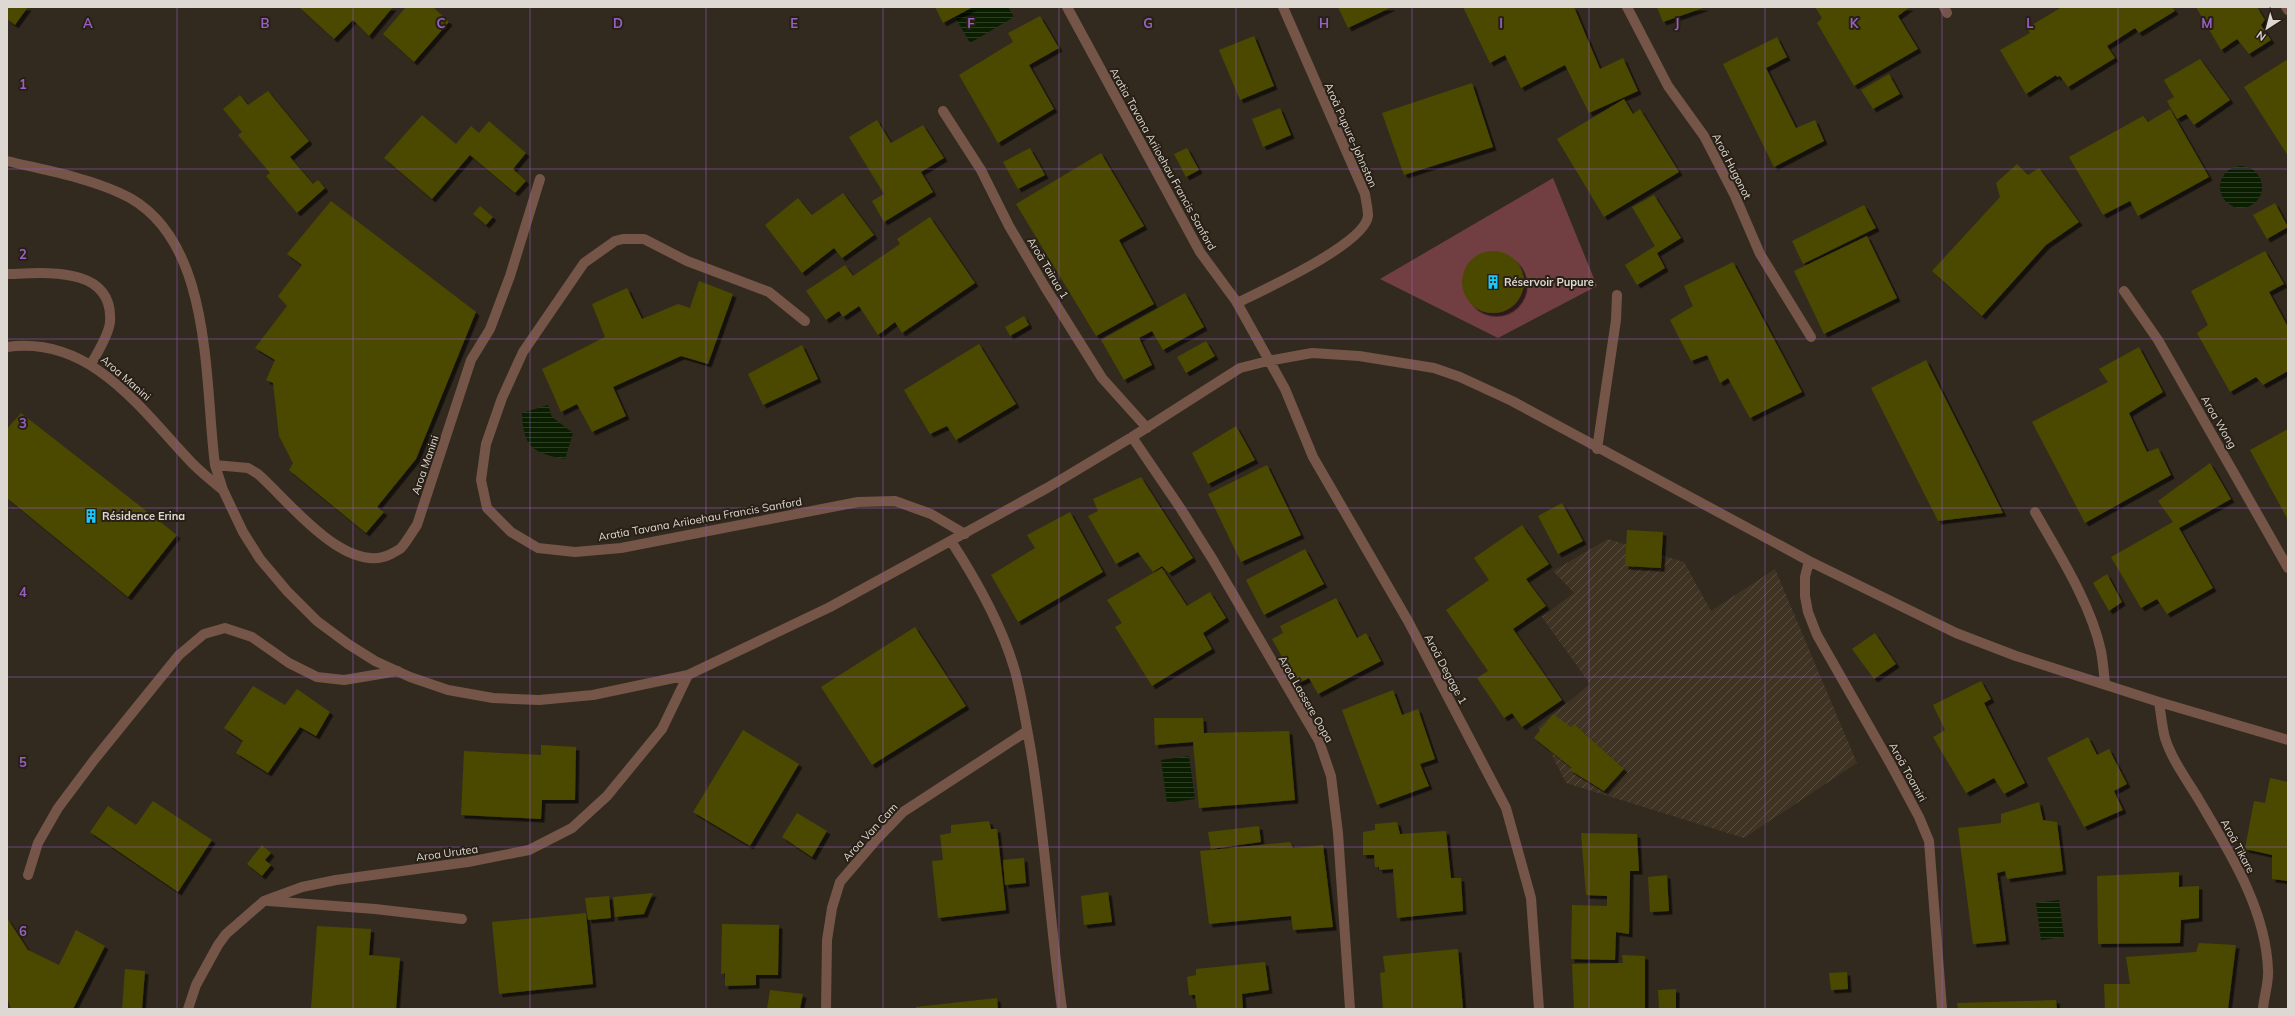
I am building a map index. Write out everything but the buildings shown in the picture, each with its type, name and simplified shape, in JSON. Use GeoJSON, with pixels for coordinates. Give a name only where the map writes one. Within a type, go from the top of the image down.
{"type":"FeatureCollection","features":[{"type":"Feature","properties":{"kind":"street","name":"Aratia Tavana Ariioehau Francis Sanford"},"geometry":{"type":"LineString","coordinates":[[1067,7],[1200,252],[1237,303],[1268,361]]}},
{"type":"Feature","properties":{"kind":"street","name":"Aroā Pupure-Johnston"},"geometry":{"type":"LineString","coordinates":[[1237,303],[1331,254],[1360,230],[1368,217],[1365,194],[1283,7]]}},
{"type":"Feature","properties":{"kind":"street","name":"Aroā Hugonot"},"geometry":{"type":"LineString","coordinates":[[1628,7],[1668,86],[1704,136],[1735,196],[1760,254],[1811,337]]}},
{"type":"Feature","properties":{"kind":"street","name":"Aroā Tairua 1"},"geometry":{"type":"LineString","coordinates":[[943,111],[981,170],[1009,226],[1102,378],[1147,428]]}},
{"type":"Feature","properties":{"kind":"street"},"geometry":{"type":"LineString","coordinates":[[7,161],[121,193],[149,210],[166,230],[178,249],[198,308],[215,465],[223,490],[243,532],[260,559],[287,591],[317,621],[348,644],[376,661],[448,690],[493,698],[539,700],[593,695],[688,675],[830,607],[965,534],[1147,428],[1240,368],[1268,361],[1320,354],[1359,356],[1434,368],[1460,377],[1512,401],[1597,449],[1721,513],[1808,561],[1956,633],[2016,656],[2159,702],[2288,740]]}},
{"type":"Feature","properties":{"kind":"street","name":"Aroa Manini"},"geometry":{"type":"LineString","coordinates":[[215,465],[248,468],[258,474],[317,530],[346,552],[368,559],[383,558],[401,548],[417,525],[471,360],[490,329],[510,276],[540,179]]}},
{"type":"Feature","properties":{"kind":"street","name":"Aratia Tavana Ariioehau Francis Sanford"},"geometry":{"type":"LineString","coordinates":[[805,321],[769,292],[687,261],[644,239],[623,239],[615,241],[584,262],[523,352],[502,398],[486,444],[481,480],[487,508],[511,532],[538,548],[575,552],[621,548],[858,502],[895,501],[931,514],[965,534]]}},
{"type":"Feature","properties":{"kind":"street"},"geometry":{"type":"LineString","coordinates":[[7,274],[66,274],[85,279],[94,284],[106,296],[110,323],[91,364]]}},
{"type":"Feature","properties":{"kind":"street","name":"Aroa Wong"},"geometry":{"type":"LineString","coordinates":[[2124,291],[2158,340],[2288,568]]}},
{"type":"Feature","properties":{"kind":"street"},"geometry":{"type":"LineString","coordinates":[[1597,449],[1616,320],[1617,294]]}},
{"type":"Feature","properties":{"kind":"street","name":"Aroa Manini"},"geometry":{"type":"LineString","coordinates":[[7,347],[43,346],[68,352],[91,364],[129,394],[194,465],[223,490]]}},
{"type":"Feature","properties":{"kind":"street","name":"Aroā Degage 1"},"geometry":{"type":"LineString","coordinates":[[1268,361],[1285,389],[1313,457],[1408,621],[1506,808],[1531,898],[1539,1009]]}},
{"type":"Feature","properties":{"kind":"street","name":"Aroa Lassere Oopa"},"geometry":{"type":"LineString","coordinates":[[1132,437],[1209,554],[1319,741],[1331,776],[1338,833],[1350,1009]]}},
{"type":"Feature","properties":{"kind":"street"},"geometry":{"type":"LineString","coordinates":[[2035,512],[2068,570],[2092,624],[2101,651],[2105,684]]}},
{"type":"Feature","properties":{"kind":"street"},"geometry":{"type":"LineString","coordinates":[[951,541],[972,573],[1008,652],[1020,692],[1038,795],[1062,1009]]}},
{"type":"Feature","properties":{"kind":"street","name":"Aroā Toamiri"},"geometry":{"type":"LineString","coordinates":[[1808,561],[1806,596],[1808,612],[1816,635],[1890,763],[1919,817],[1929,841],[1942,1009]]}},
{"type":"Feature","properties":{"kind":"street"},"geometry":{"type":"LineString","coordinates":[[28,875],[38,843],[58,808],[138,702],[179,655],[204,634],[225,628],[252,637],[289,663],[317,677],[344,680],[398,671]]}},
{"type":"Feature","properties":{"kind":"street","name":"Aroa Urutea"},"geometry":{"type":"LineString","coordinates":[[188,1009],[196,985],[218,945],[226,934],[264,901],[302,888],[336,880],[468,862],[529,850],[572,828],[607,796],[662,729],[688,675]]}},
{"type":"Feature","properties":{"kind":"street","name":"Aroā Tikare"},"geometry":{"type":"LineString","coordinates":[[2159,702],[2165,738],[2222,840],[2257,913],[2266,946],[2268,971],[2262,1009]]}},
{"type":"Feature","properties":{"kind":"street","name":"Aroa Van Cam"},"geometry":{"type":"LineString","coordinates":[[826,1009],[827,940],[832,908],[840,882],[876,839],[903,812],[1027,731]]}},
{"type":"Feature","properties":{"kind":"street"},"geometry":{"type":"LineString","coordinates":[[264,901],[375,909],[462,919]]}},
{"type":"Feature","properties":{"kind":"shaded area"},"geometry":{"type":"Polygon","coordinates":[[[972,7],[1008,7],[1014,17],[970,43],[955,17],[972,7]]]}},
{"type":"Feature","properties":{"kind":"shaded area"},"geometry":{"type":"Polygon","coordinates":[[[2237,166],[2245,166],[2253,169],[2259,175],[2262,187],[2259,199],[2253,205],[2245,208],[2237,208],[2229,205],[2223,199],[2220,191],[2220,183],[2223,175],[2229,169],[2237,166]]]}},
{"type":"Feature","properties":{"kind":"shaded area"},"geometry":{"type":"Polygon","coordinates":[[[1553,178],[1597,286],[1498,338],[1380,279],[1553,178]]]}},
{"type":"Feature","properties":{"kind":"shaded area"},"geometry":{"type":"Polygon","coordinates":[[[548,405],[552,417],[573,433],[565,459],[554,457],[538,451],[528,441],[525,434],[522,413],[548,405]]]}},
{"type":"Feature","properties":{"kind":"shaded area"},"geometry":{"type":"Polygon","coordinates":[[[1608,539],[1684,562],[1711,611],[1775,569],[1857,763],[1744,838],[1566,783],[1538,727],[1590,684],[1542,617],[1574,593],[1553,571],[1608,539]]]}},
{"type":"Feature","properties":{"kind":"shaded area"},"geometry":{"type":"Polygon","coordinates":[[[1189,756],[1195,799],[1167,803],[1161,760],[1189,756]]]}},
{"type":"Feature","properties":{"kind":"shaded area"},"geometry":{"type":"Polygon","coordinates":[[[2059,900],[2064,937],[2041,940],[2036,903],[2059,900]]]}},
{"type":"Feature","properties":{"kind":"place","name":"Réservoir Pupure"},"geometry":{"type":"Point","coordinates":[1493,282]}},
{"type":"Feature","properties":{"kind":"place","name":"Résidence Erina"},"geometry":{"type":"Point","coordinates":[91,516]}}]}
